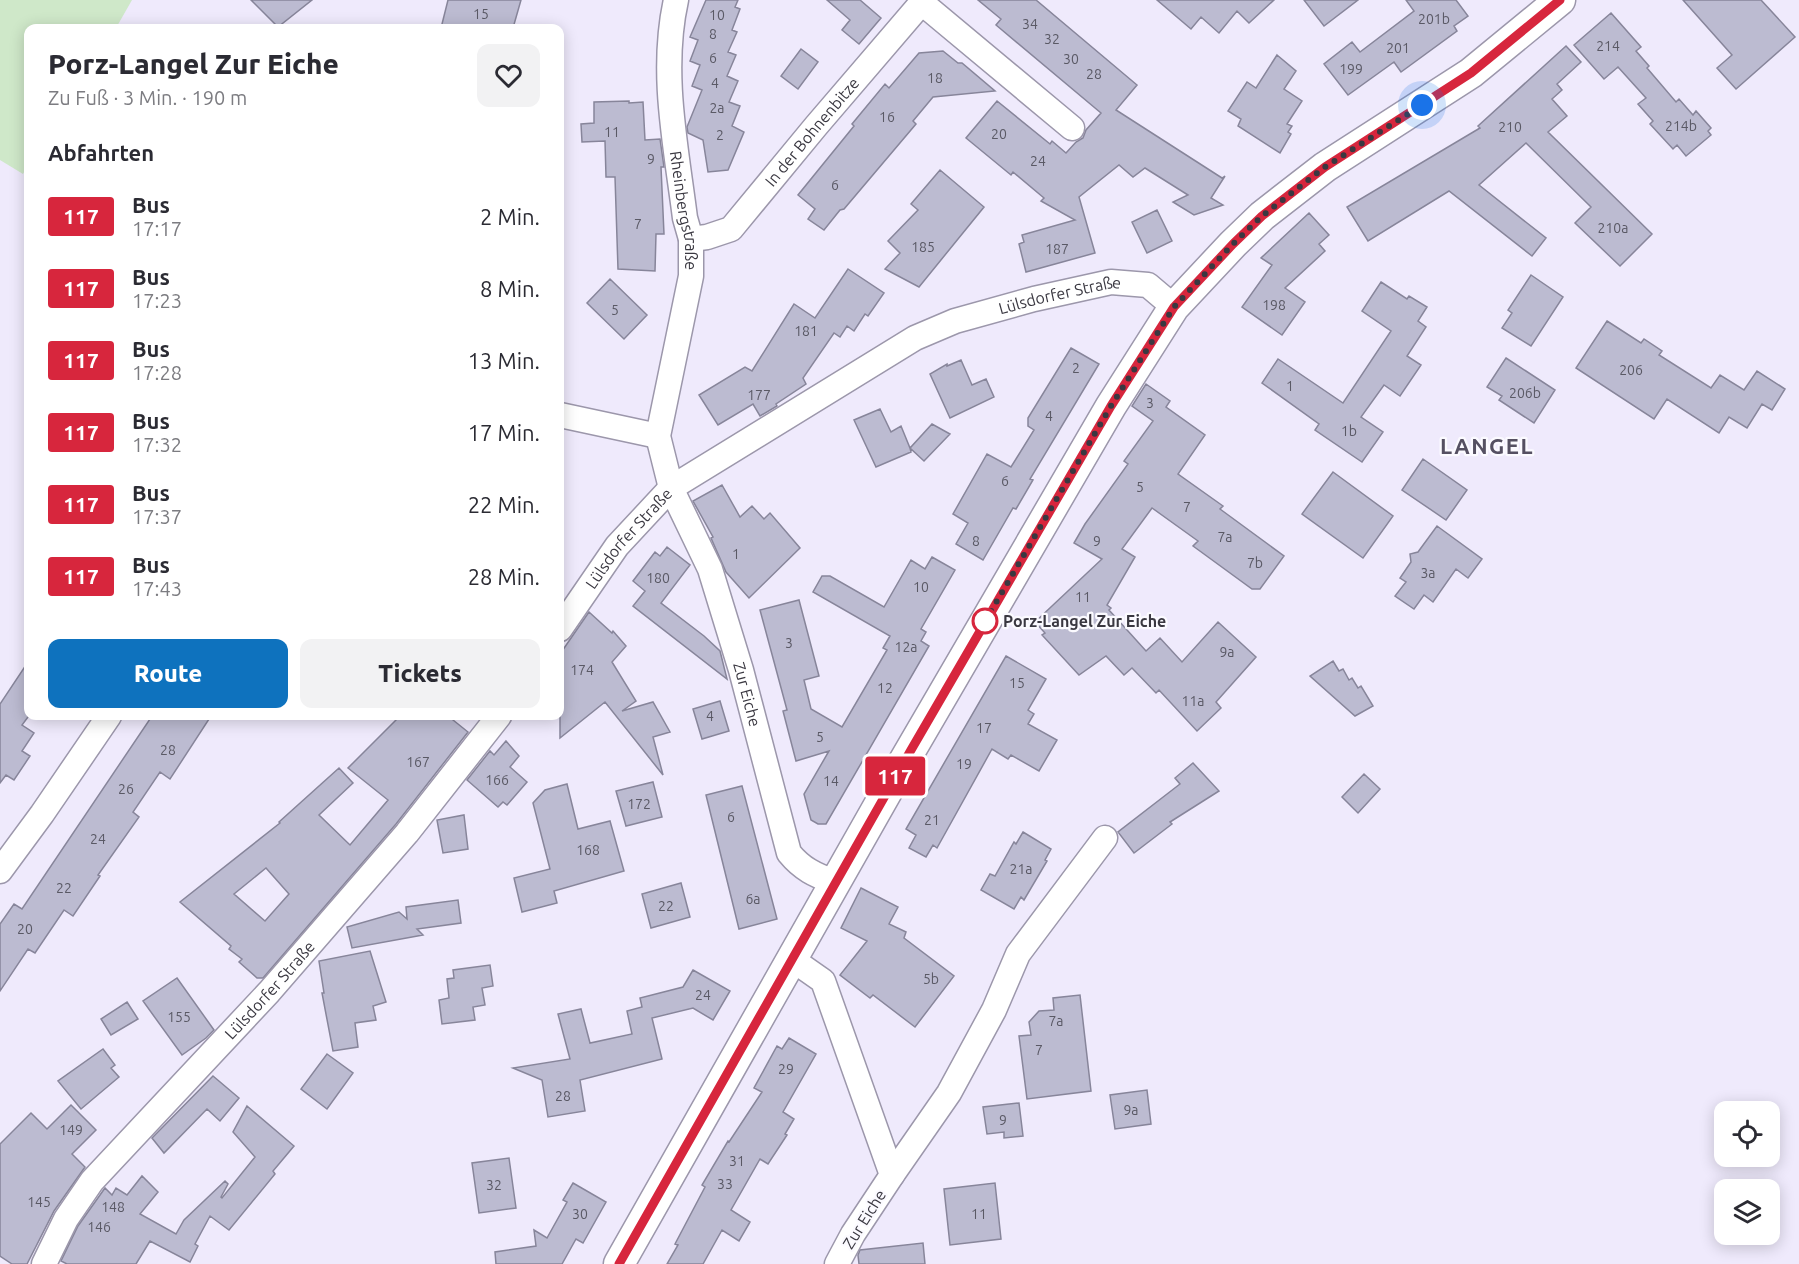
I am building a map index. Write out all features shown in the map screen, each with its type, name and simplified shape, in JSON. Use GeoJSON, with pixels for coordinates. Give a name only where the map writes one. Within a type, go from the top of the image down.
{"type":"FeatureCollection","features":[{"type":"Feature","properties":{"kind":"street","name":"Rheinbergstraße"},"geometry":{"type":"LineString","coordinates":[[670,488],[658,436],[690,276],[691,239],[685,218],[668,65],[669,38],[676,0]]}},
{"type":"Feature","properties":{"kind":"street"},"geometry":{"type":"LineString","coordinates":[[619,1264],[793,960],[834,882],[1111,406],[1174,307],[1262,216],[1325,167],[1471,73],[1560,0]]}},
{"type":"Feature","properties":{"kind":"street","name":"In der Bohnenbitze"},"geometry":{"type":"LineString","coordinates":[[691,239],[707,237],[731,228],[923,1],[1072,128]]}},
{"type":"Feature","properties":{"kind":"street","name":"Lülsdorfer Straße"},"geometry":{"type":"LineString","coordinates":[[564,623],[618,546],[670,488],[915,338],[955,321],[1034,299],[1111,282],[1148,285],[1174,307]]}},
{"type":"Feature","properties":{"kind":"street"},"geometry":{"type":"LineString","coordinates":[[564,416],[658,436]]}},
{"type":"Feature","properties":{"kind":"street","name":"Zur Eiche"},"geometry":{"type":"LineString","coordinates":[[670,488],[711,569],[741,670],[789,853],[810,873],[834,882]]}},
{"type":"Feature","properties":{"kind":"street"},"geometry":{"type":"LineString","coordinates":[[0,871],[106,720]]}},
{"type":"Feature","properties":{"kind":"street","name":"Lülsdorfer Straße"},"geometry":{"type":"LineString","coordinates":[[44,1264],[66,1219],[92,1181],[269,992],[407,833],[496,720]]}},
{"type":"Feature","properties":{"kind":"street","name":"Zur Eiche"},"geometry":{"type":"LineString","coordinates":[[837,1264],[853,1234],[891,1175],[949,1093],[994,1010],[1018,954],[1105,838]]}},
{"type":"Feature","properties":{"kind":"street","name":"Zur Eiche"},"geometry":{"type":"LineString","coordinates":[[793,960],[823,981],[891,1175]]}},
{"type":"Feature","properties":{"kind":"green space"},"geometry":{"type":"Polygon","coordinates":[[[0,0],[132,0],[118,24],[24,24],[23,174],[0,160],[0,0]]]}},
{"type":"Feature","properties":{"kind":"building"},"geometry":{"type":"Polygon","coordinates":[[[251,0],[312,0],[282,24],[275,24],[251,0]]]}},
{"type":"Feature","properties":{"kind":"building"},"geometry":{"type":"Polygon","coordinates":[[[448,0],[521,0],[514,24],[442,24],[448,0]]]}},
{"type":"Feature","properties":{"kind":"building"},"geometry":{"type":"Polygon","coordinates":[[[706,0],[738,0],[735,7],[740,9],[732,30],[737,32],[728,52],[736,55],[727,76],[738,81],[729,102],[740,106],[732,126],[744,132],[728,170],[708,172],[703,140],[688,133],[687,127],[702,90],[692,86],[700,65],[690,61],[698,40],[690,37],[706,0]]]}},
{"type":"Feature","properties":{"kind":"building"},"geometry":{"type":"Polygon","coordinates":[[[827,0],[860,0],[881,18],[859,44],[842,30],[850,20],[827,0]]]}},
{"type":"Feature","properties":{"kind":"building"},"geometry":{"type":"Polygon","coordinates":[[[978,0],[1036,0],[1137,85],[1116,110],[1222,178],[1225,176],[1211,198],[1223,205],[1194,215],[1173,202],[1188,195],[1145,168],[1133,177],[1119,165],[1079,197],[1095,253],[1026,272],[1019,244],[1024,242],[1022,235],[1075,220],[1041,201],[1044,198],[1013,172],[1011,175],[966,138],[997,101],[1050,144],[1052,141],[1066,153],[1083,138],[1086,130],[1101,113],[996,25],[1001,19],[978,0]]]}},
{"type":"Feature","properties":{"kind":"building"},"geometry":{"type":"Polygon","coordinates":[[[1157,0],[1274,0],[1249,23],[1237,11],[1219,33],[1201,17],[1191,29],[1157,0]]]}},
{"type":"Feature","properties":{"kind":"building"},"geometry":{"type":"Polygon","coordinates":[[[1304,0],[1358,0],[1324,26],[1304,0]]]}},
{"type":"Feature","properties":{"kind":"building"},"geometry":{"type":"Polygon","coordinates":[[[1406,0],[1456,0],[1468,16],[1454,26],[1457,31],[1401,72],[1394,62],[1348,95],[1324,64],[1352,42],[1360,52],[1414,11],[1406,0]]]}},
{"type":"Feature","properties":{"kind":"building"},"geometry":{"type":"Polygon","coordinates":[[[1683,0],[1761,0],[1795,37],[1736,89],[1717,68],[1732,55],[1683,0]]]}},
{"type":"Feature","properties":{"kind":"building"},"geometry":{"type":"Polygon","coordinates":[[[1611,13],[1641,47],[1636,51],[1649,66],[1647,68],[1676,102],[1679,99],[1693,115],[1696,111],[1711,128],[1708,131],[1711,135],[1686,156],[1677,145],[1673,149],[1650,124],[1653,121],[1638,104],[1646,98],[1618,67],[1604,79],[1574,45],[1611,13]]]}},
{"type":"Feature","properties":{"kind":"building"},"geometry":{"type":"Polygon","coordinates":[[[1566,46],[1581,62],[1557,84],[1562,90],[1552,99],[1567,116],[1548,132],[1652,234],[1620,266],[1575,223],[1591,207],[1526,143],[1479,185],[1546,238],[1532,256],[1449,191],[1368,241],[1347,207],[1480,128],[1478,126],[1566,46]]]}},
{"type":"Feature","properties":{"kind":"building"},"geometry":{"type":"Polygon","coordinates":[[[801,49],[818,62],[798,89],[781,76],[801,49]]]}},
{"type":"Feature","properties":{"kind":"building"},"geometry":{"type":"Polygon","coordinates":[[[943,51],[958,63],[962,63],[995,91],[933,97],[913,121],[916,124],[824,230],[808,219],[815,209],[798,195],[854,126],[852,124],[885,84],[889,88],[919,53],[943,51]]]}},
{"type":"Feature","properties":{"kind":"building"},"geometry":{"type":"Polygon","coordinates":[[[1277,55],[1296,71],[1284,89],[1302,101],[1287,124],[1292,126],[1288,132],[1291,134],[1280,153],[1238,126],[1241,119],[1228,111],[1247,82],[1256,88],[1277,55]]]}},
{"type":"Feature","properties":{"kind":"building"},"geometry":{"type":"Polygon","coordinates":[[[629,101],[629,103],[643,102],[645,140],[660,139],[664,167],[661,167],[664,234],[656,234],[655,271],[618,269],[615,177],[606,177],[605,141],[582,142],[581,124],[594,123],[594,102],[629,101]]]}},
{"type":"Feature","properties":{"kind":"building"},"geometry":{"type":"Polygon","coordinates":[[[940,170],[984,207],[919,287],[885,269],[900,253],[888,241],[918,210],[911,204],[940,170]]]}},
{"type":"Feature","properties":{"kind":"building"},"geometry":{"type":"Polygon","coordinates":[[[1157,210],[1172,241],[1147,253],[1132,222],[1157,210]]]}},
{"type":"Feature","properties":{"kind":"building"},"geometry":{"type":"Polygon","coordinates":[[[1309,213],[1329,235],[1319,244],[1325,251],[1285,288],[1305,302],[1282,335],[1242,307],[1272,265],[1261,258],[1309,213]]]}},
{"type":"Feature","properties":{"kind":"building"},"geometry":{"type":"Polygon","coordinates":[[[848,269],[884,293],[868,316],[865,314],[854,331],[847,326],[840,337],[834,333],[803,378],[806,384],[776,404],[777,406],[760,416],[753,404],[718,425],[699,395],[745,367],[752,371],[794,304],[815,318],[848,269]]]}},
{"type":"Feature","properties":{"kind":"building"},"geometry":{"type":"Polygon","coordinates":[[[1531,275],[1563,297],[1531,346],[1502,328],[1512,313],[1508,310],[1531,275]]]}},
{"type":"Feature","properties":{"kind":"building"},"geometry":{"type":"Polygon","coordinates":[[[610,279],[647,315],[624,339],[587,303],[610,279]]]}},
{"type":"Feature","properties":{"kind":"building"},"geometry":{"type":"Polygon","coordinates":[[[1381,282],[1407,299],[1409,296],[1427,307],[1418,321],[1426,327],[1407,356],[1421,365],[1400,396],[1384,385],[1361,417],[1383,432],[1362,462],[1315,430],[1319,424],[1262,383],[1278,359],[1343,403],[1391,331],[1362,311],[1381,282]]]}},
{"type":"Feature","properties":{"kind":"building"},"geometry":{"type":"Polygon","coordinates":[[[1607,321],[1641,343],[1644,339],[1662,351],[1659,355],[1711,388],[1720,375],[1744,390],[1757,371],[1785,389],[1772,410],[1762,404],[1747,428],[1729,417],[1719,433],[1667,399],[1654,419],[1576,368],[1607,321]]]}},
{"type":"Feature","properties":{"kind":"building"},"geometry":{"type":"Polygon","coordinates":[[[1071,348],[1099,364],[1030,479],[1033,480],[1016,509],[1013,508],[983,560],[956,544],[968,523],[953,514],[987,454],[1011,467],[1034,430],[1028,426],[1028,418],[1071,348]]]}},
{"type":"Feature","properties":{"kind":"building"},"geometry":{"type":"Polygon","coordinates":[[[1506,358],[1555,390],[1534,423],[1499,400],[1502,396],[1487,387],[1506,358]]]}},
{"type":"Feature","properties":{"kind":"building"},"geometry":{"type":"Polygon","coordinates":[[[961,360],[972,385],[986,379],[994,397],[950,418],[930,374],[947,364],[947,366],[961,360]]]}},
{"type":"Feature","properties":{"kind":"building"},"geometry":{"type":"Polygon","coordinates":[[[1146,384],[1170,401],[1166,407],[1205,435],[1178,474],[1223,506],[1220,509],[1284,556],[1260,589],[1252,589],[1193,546],[1198,541],[1152,508],[1122,549],[1135,557],[1107,605],[1146,651],[1160,638],[1182,662],[1218,622],[1256,657],[1216,702],[1221,708],[1197,731],[1159,690],[1156,693],[1132,668],[1124,675],[1106,656],[1079,675],[1042,635],[1045,633],[1035,622],[1102,559],[1074,543],[1128,464],[1124,461],[1153,421],[1132,406],[1146,384]]]}},
{"type":"Feature","properties":{"kind":"building"},"geometry":{"type":"Polygon","coordinates":[[[880,409],[891,432],[901,426],[911,452],[876,467],[854,420],[880,409]]]}},
{"type":"Feature","properties":{"kind":"building"},"geometry":{"type":"Polygon","coordinates":[[[932,424],[950,434],[924,461],[910,448],[932,424]]]}},
{"type":"Feature","properties":{"kind":"building"},"geometry":{"type":"Polygon","coordinates":[[[1423,459],[1467,490],[1446,520],[1402,490],[1423,459]]]}},
{"type":"Feature","properties":{"kind":"building"},"geometry":{"type":"Polygon","coordinates":[[[1333,472],[1393,516],[1363,558],[1302,514],[1333,472]]]}},
{"type":"Feature","properties":{"kind":"building"},"geometry":{"type":"Polygon","coordinates":[[[722,485],[740,517],[752,506],[764,519],[770,513],[800,548],[749,598],[726,572],[711,538],[713,537],[693,501],[722,485]]]}},
{"type":"Feature","properties":{"kind":"building"},"geometry":{"type":"Polygon","coordinates":[[[1437,526],[1482,559],[1468,578],[1456,569],[1433,602],[1424,595],[1414,609],[1395,596],[1406,582],[1400,578],[1411,562],[1410,554],[1418,552],[1437,526]]]}},
{"type":"Feature","properties":{"kind":"building"},"geometry":{"type":"Polygon","coordinates":[[[667,547],[690,565],[661,603],[720,651],[727,679],[633,606],[645,591],[633,581],[655,552],[660,556],[667,547]]]}},
{"type":"Feature","properties":{"kind":"building"},"geometry":{"type":"Polygon","coordinates":[[[932,557],[955,570],[921,629],[926,632],[921,641],[929,646],[826,824],[818,824],[811,820],[804,794],[829,751],[796,761],[783,711],[787,710],[760,610],[799,600],[819,676],[804,680],[811,709],[842,727],[887,650],[883,648],[890,636],[813,592],[822,576],[830,576],[884,607],[911,560],[925,569],[932,557]]]}},
{"type":"Feature","properties":{"kind":"building"},"geometry":{"type":"Polygon","coordinates":[[[589,612],[612,633],[613,631],[626,646],[612,662],[636,701],[622,711],[653,702],[670,732],[653,737],[663,775],[605,702],[560,738],[560,720],[564,720],[564,648],[589,612]]]}},
{"type":"Feature","properties":{"kind":"building"},"geometry":{"type":"Polygon","coordinates":[[[1006,656],[1046,679],[1028,710],[1034,714],[1028,724],[1057,740],[1039,771],[1011,755],[1008,759],[992,749],[937,848],[933,845],[926,857],[909,848],[916,835],[906,829],[1006,656]]]}},
{"type":"Feature","properties":{"kind":"building"},"geometry":{"type":"Polygon","coordinates":[[[1333,661],[1339,671],[1343,669],[1349,680],[1352,678],[1358,688],[1361,686],[1373,706],[1355,716],[1310,676],[1333,661]]]}},
{"type":"Feature","properties":{"kind":"building"},"geometry":{"type":"Polygon","coordinates":[[[24,668],[26,720],[22,725],[34,733],[22,751],[30,756],[14,780],[6,775],[0,783],[0,704],[24,668]]]}},
{"type":"Feature","properties":{"kind":"building"},"geometry":{"type":"Polygon","coordinates":[[[720,701],[729,731],[702,739],[693,709],[720,701]]]}},
{"type":"Feature","properties":{"kind":"building"},"geometry":{"type":"Polygon","coordinates":[[[149,720],[208,720],[170,779],[160,772],[133,812],[139,817],[98,875],[100,876],[73,916],[64,910],[35,953],[28,949],[0,991],[0,924],[14,904],[22,909],[149,720]]]}},
{"type":"Feature","properties":{"kind":"building"},"geometry":{"type":"Polygon","coordinates":[[[396,720],[453,720],[468,732],[396,824],[263,978],[257,978],[239,962],[242,959],[229,949],[231,946],[180,902],[280,823],[339,768],[353,783],[319,815],[350,845],[388,800],[348,768],[396,720]],[[266,868],[234,894],[265,921],[289,894],[266,868]]]}},
{"type":"Feature","properties":{"kind":"building"},"geometry":{"type":"Polygon","coordinates":[[[506,741],[519,756],[510,767],[527,782],[507,805],[503,802],[498,807],[467,780],[490,751],[494,755],[506,741]]]}},
{"type":"Feature","properties":{"kind":"building"},"geometry":{"type":"Polygon","coordinates":[[[1193,763],[1219,791],[1170,822],[1172,824],[1134,853],[1118,832],[1180,784],[1175,778],[1193,763]]]}},
{"type":"Feature","properties":{"kind":"building"},"geometry":{"type":"Polygon","coordinates":[[[1364,774],[1380,789],[1358,813],[1342,797],[1364,774]]]}},
{"type":"Feature","properties":{"kind":"building"},"geometry":{"type":"Polygon","coordinates":[[[653,782],[662,817],[626,826],[616,791],[653,782]]]}},
{"type":"Feature","properties":{"kind":"building"},"geometry":{"type":"Polygon","coordinates":[[[567,784],[578,829],[610,821],[624,871],[554,891],[557,903],[522,912],[514,878],[550,869],[533,803],[545,790],[567,784]]]}},
{"type":"Feature","properties":{"kind":"building"},"geometry":{"type":"Polygon","coordinates":[[[742,786],[777,919],[739,929],[706,795],[742,786]]]}},
{"type":"Feature","properties":{"kind":"building"},"geometry":{"type":"Polygon","coordinates":[[[464,815],[468,849],[443,853],[437,820],[464,815]]]}},
{"type":"Feature","properties":{"kind":"building"},"geometry":{"type":"Polygon","coordinates":[[[1023,832],[1051,849],[1045,860],[1047,861],[1024,900],[1021,897],[1014,909],[981,890],[990,874],[995,876],[1014,842],[1016,844],[1023,832]]]}},
{"type":"Feature","properties":{"kind":"building"},"geometry":{"type":"Polygon","coordinates":[[[681,883],[690,917],[651,928],[642,894],[681,883]]]}},
{"type":"Feature","properties":{"kind":"building"},"geometry":{"type":"Polygon","coordinates":[[[861,888],[898,907],[889,924],[906,932],[904,938],[954,976],[915,1027],[873,995],[870,998],[840,975],[867,941],[841,928],[861,888]]]}},
{"type":"Feature","properties":{"kind":"building"},"geometry":{"type":"Polygon","coordinates":[[[458,900],[461,923],[417,929],[423,935],[352,948],[347,927],[399,912],[407,919],[406,907],[458,900]]]}},
{"type":"Feature","properties":{"kind":"building"},"geometry":{"type":"Polygon","coordinates":[[[370,951],[386,1002],[373,1006],[376,1020],[355,1023],[358,1047],[333,1051],[322,993],[324,993],[319,961],[370,951]]]}},
{"type":"Feature","properties":{"kind":"building"},"geometry":{"type":"Polygon","coordinates":[[[490,965],[493,986],[482,988],[485,1005],[473,1007],[475,1020],[442,1024],[439,1000],[449,998],[447,979],[454,978],[453,970],[490,965]]]}},
{"type":"Feature","properties":{"kind":"building"},"geometry":{"type":"Polygon","coordinates":[[[693,970],[730,991],[713,1020],[693,1008],[652,1018],[662,1059],[580,1080],[585,1111],[548,1117],[542,1080],[513,1068],[570,1059],[558,1014],[581,1009],[590,1043],[632,1034],[627,1011],[642,1007],[640,998],[683,987],[693,970]]]}},
{"type":"Feature","properties":{"kind":"building"},"geometry":{"type":"Polygon","coordinates":[[[177,978],[214,1030],[182,1055],[143,1001],[177,978]]]}},
{"type":"Feature","properties":{"kind":"building"},"geometry":{"type":"Polygon","coordinates":[[[1080,995],[1091,1091],[1027,1099],[1019,1036],[1031,1035],[1029,1022],[1039,1011],[1054,1010],[1053,998],[1080,995]]]}},
{"type":"Feature","properties":{"kind":"building"},"geometry":{"type":"Polygon","coordinates":[[[127,1002],[138,1019],[111,1035],[101,1019],[127,1002]]]}},
{"type":"Feature","properties":{"kind":"building"},"geometry":{"type":"Polygon","coordinates":[[[789,1038],[816,1054],[783,1112],[794,1119],[785,1134],[787,1135],[768,1164],[760,1159],[731,1210],[750,1222],[739,1241],[722,1230],[703,1264],[667,1264],[705,1187],[702,1185],[728,1141],[762,1092],[754,1088],[777,1046],[782,1049],[789,1038]]]}},
{"type":"Feature","properties":{"kind":"building"},"geometry":{"type":"Polygon","coordinates":[[[103,1049],[115,1065],[111,1068],[119,1077],[81,1109],[58,1081],[103,1049]]]}},
{"type":"Feature","properties":{"kind":"building"},"geometry":{"type":"Polygon","coordinates":[[[327,1054],[353,1073],[327,1109],[301,1089],[327,1054]]]}},
{"type":"Feature","properties":{"kind":"building"},"geometry":{"type":"Polygon","coordinates":[[[213,1076],[239,1098],[220,1121],[207,1109],[164,1153],[152,1138],[213,1076]]]}},
{"type":"Feature","properties":{"kind":"building"},"geometry":{"type":"Polygon","coordinates":[[[1147,1090],[1151,1124],[1115,1129],[1110,1095],[1147,1090]]]}},
{"type":"Feature","properties":{"kind":"building"},"geometry":{"type":"Polygon","coordinates":[[[1019,1103],[1023,1136],[1004,1138],[1004,1132],[987,1134],[983,1107],[1019,1103]]]}},
{"type":"Feature","properties":{"kind":"building"},"geometry":{"type":"Polygon","coordinates":[[[71,1105],[96,1130],[72,1154],[85,1167],[54,1211],[27,1264],[12,1264],[0,1256],[0,1144],[31,1113],[47,1129],[71,1105]]]}},
{"type":"Feature","properties":{"kind":"building"},"geometry":{"type":"Polygon","coordinates":[[[247,1106],[294,1146],[273,1171],[275,1174],[229,1230],[210,1216],[195,1244],[198,1246],[190,1262],[150,1241],[136,1264],[67,1264],[61,1261],[78,1226],[105,1188],[112,1195],[116,1188],[127,1195],[142,1176],[158,1192],[140,1214],[176,1234],[184,1220],[225,1181],[228,1184],[222,1198],[255,1157],[233,1132],[247,1106]]]}},
{"type":"Feature","properties":{"kind":"building"},"geometry":{"type":"Polygon","coordinates":[[[509,1158],[516,1208],[479,1213],[472,1163],[509,1158]]]}},
{"type":"Feature","properties":{"kind":"building"},"geometry":{"type":"Polygon","coordinates":[[[573,1183],[606,1202],[583,1243],[576,1239],[562,1264],[496,1264],[495,1252],[536,1246],[534,1230],[547,1238],[567,1202],[563,1200],[573,1183]]]}},
{"type":"Feature","properties":{"kind":"building"},"geometry":{"type":"Polygon","coordinates":[[[995,1183],[1001,1239],[950,1245],[944,1189],[995,1183]]]}},
{"type":"Feature","properties":{"kind":"building"},"geometry":{"type":"Polygon","coordinates":[[[923,1243],[925,1264],[859,1264],[860,1250],[923,1243]]]}},
{"type":"Feature","properties":{"kind":"bus line","name":"117"},"geometry":{"type":"LineString","coordinates":[[619,1264],[793,960],[834,882],[1111,406],[1174,307],[1262,216],[1325,167],[1471,73],[1560,0]]}},
{"type":"Feature","properties":{"kind":"place","name":"Porz-Langel Zur Eiche"},"geometry":{"type":"Point","coordinates":[985,621]}},
{"type":"Feature","properties":{"kind":"district","name":"LANGEL"},"geometry":{"type":"Point","coordinates":[1487,446]}},
{"type":"Feature","properties":{"kind":"route"},"geometry":{"type":"LineString","coordinates":[[985,621],[980,630],[1111,406],[1174,307],[1262,216],[1325,167],[1422,105]]}}]}
